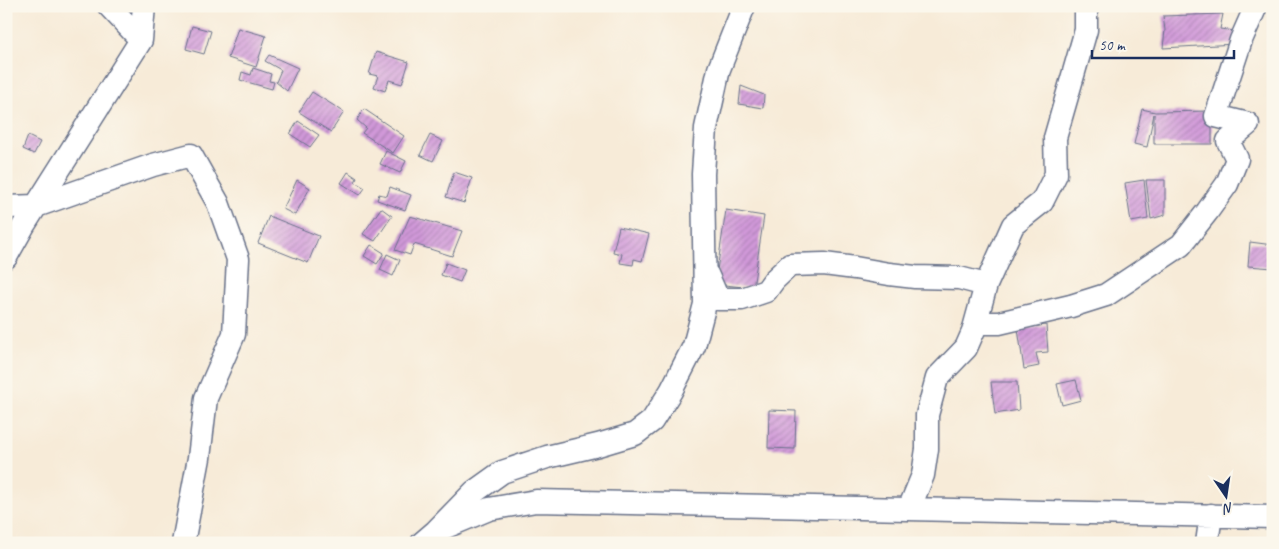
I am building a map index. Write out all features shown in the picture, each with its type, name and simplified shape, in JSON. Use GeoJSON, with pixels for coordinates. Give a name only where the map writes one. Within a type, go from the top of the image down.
{"type":"FeatureCollection","features":[{"type":"Feature","properties":{"kind":"street"},"geometry":{"type":"LineString","coordinates":[[109,6],[141,40]]}},
{"type":"Feature","properties":{"kind":"street"},"geometry":{"type":"LineString","coordinates":[[6,257],[24,225],[141,40],[144,6]]}},
{"type":"Feature","properties":{"kind":"street"},"geometry":{"type":"LineString","coordinates":[[429,537],[474,492],[502,472],[548,457],[635,434],[652,421],[671,391],[694,346],[705,304],[703,174],[706,128],[719,69],[744,6]]}},
{"type":"Feature","properties":{"kind":"street"},"geometry":{"type":"LineString","coordinates":[[974,332],[986,284],[1013,225],[1042,202],[1056,174],[1054,138],[1086,30],[1086,6]]}},
{"type":"Feature","properties":{"kind":"street"},"geometry":{"type":"LineString","coordinates":[[909,509],[923,475],[927,449],[927,415],[937,378],[966,348],[977,323],[998,323],[1071,306],[1106,295],[1181,244],[1227,184],[1237,159],[1228,141],[1248,124],[1216,116],[1240,40],[1256,6]]}},
{"type":"Feature","properties":{"kind":"street"},"geometry":{"type":"LineString","coordinates":[[6,207],[36,206],[154,165],[191,155],[218,203],[238,259],[234,334],[206,398],[199,458],[183,543]]}},
{"type":"Feature","properties":{"kind":"street"},"geometry":{"type":"LineString","coordinates":[[704,266],[718,299],[742,299],[766,292],[774,280],[790,265],[824,264],[915,277],[959,278],[986,284]]}},
{"type":"Feature","properties":{"kind":"street"},"geometry":{"type":"LineString","coordinates":[[429,537],[489,509],[536,501],[1273,517]]}},
{"type":"Feature","properties":{"kind":"street"},"geometry":{"type":"LineString","coordinates":[[1207,543],[1211,515]]}},
{"type":"Feature","properties":{"kind":"building"},"geometry":{"type":"Polygon","coordinates":[[[1223,14],[1220,29],[1235,31],[1235,44],[1163,48],[1165,30],[1163,16],[1223,14]]]}},
{"type":"Feature","properties":{"kind":"building"},"geometry":{"type":"Polygon","coordinates":[[[192,26],[211,31],[204,54],[186,49],[192,26]]]}},
{"type":"Feature","properties":{"kind":"building"},"geometry":{"type":"Polygon","coordinates":[[[238,28],[266,36],[256,67],[228,58],[238,28]]]}},
{"type":"Feature","properties":{"kind":"building"},"geometry":{"type":"Polygon","coordinates":[[[376,52],[409,62],[402,84],[389,80],[385,91],[374,87],[378,76],[369,74],[376,52]]]}},
{"type":"Feature","properties":{"kind":"building"},"geometry":{"type":"Polygon","coordinates":[[[269,55],[298,68],[287,91],[276,82],[281,70],[265,61],[269,55]]]}},
{"type":"Feature","properties":{"kind":"building"},"geometry":{"type":"Polygon","coordinates":[[[253,68],[271,74],[269,81],[274,82],[272,89],[240,80],[242,72],[251,75],[253,68]]]}},
{"type":"Feature","properties":{"kind":"building"},"geometry":{"type":"Polygon","coordinates":[[[741,86],[764,95],[763,108],[739,104],[741,86]]]}},
{"type":"Feature","properties":{"kind":"building"},"geometry":{"type":"Polygon","coordinates":[[[312,92],[344,112],[331,132],[299,112],[312,92]]]}},
{"type":"Feature","properties":{"kind":"building"},"geometry":{"type":"Polygon","coordinates":[[[364,109],[404,136],[393,153],[362,133],[366,128],[357,120],[364,109]]]}},
{"type":"Feature","properties":{"kind":"building"},"geometry":{"type":"Polygon","coordinates":[[[1142,109],[1155,112],[1212,111],[1212,144],[1154,144],[1154,114],[1147,147],[1134,144],[1142,109]]]}},
{"type":"Feature","properties":{"kind":"building"},"geometry":{"type":"Polygon","coordinates":[[[298,121],[319,135],[310,147],[290,134],[298,121]]]}},
{"type":"Feature","properties":{"kind":"building"},"geometry":{"type":"Polygon","coordinates":[[[430,135],[443,141],[433,161],[420,155],[430,135]]]}},
{"type":"Feature","properties":{"kind":"building"},"geometry":{"type":"Polygon","coordinates":[[[28,136],[40,142],[34,154],[23,149],[28,136]]]}},
{"type":"Feature","properties":{"kind":"building"},"geometry":{"type":"Polygon","coordinates":[[[386,151],[406,161],[400,173],[380,164],[386,151]]]}},
{"type":"Feature","properties":{"kind":"building"},"geometry":{"type":"Polygon","coordinates":[[[348,172],[357,178],[355,182],[365,188],[360,195],[341,183],[348,172]]]}},
{"type":"Feature","properties":{"kind":"building"},"geometry":{"type":"Polygon","coordinates":[[[454,172],[472,178],[464,203],[446,197],[454,172]]]}},
{"type":"Feature","properties":{"kind":"building"},"geometry":{"type":"Polygon","coordinates":[[[297,180],[310,188],[295,215],[283,209],[297,180]]]}},
{"type":"Feature","properties":{"kind":"building"},"geometry":{"type":"Polygon","coordinates":[[[1144,180],[1148,219],[1131,222],[1125,183],[1144,180]]]}},
{"type":"Feature","properties":{"kind":"building"},"geometry":{"type":"Polygon","coordinates":[[[1146,180],[1165,180],[1165,215],[1151,219],[1146,180]]]}},
{"type":"Feature","properties":{"kind":"building"},"geometry":{"type":"Polygon","coordinates":[[[390,187],[411,195],[405,210],[377,200],[379,194],[387,196],[390,187]]]}},
{"type":"Feature","properties":{"kind":"building"},"geometry":{"type":"Polygon","coordinates":[[[381,208],[392,216],[375,241],[363,234],[381,208]]]}},
{"type":"Feature","properties":{"kind":"building"},"geometry":{"type":"Polygon","coordinates":[[[726,210],[764,216],[753,288],[715,284],[726,210]]]}},
{"type":"Feature","properties":{"kind":"building"},"geometry":{"type":"Polygon","coordinates":[[[269,216],[319,236],[308,263],[258,243],[269,216]]]}},
{"type":"Feature","properties":{"kind":"building"},"geometry":{"type":"Polygon","coordinates":[[[410,216],[462,231],[452,256],[414,244],[410,255],[395,250],[410,216]]]}},
{"type":"Feature","properties":{"kind":"building"},"geometry":{"type":"Polygon","coordinates":[[[619,227],[649,234],[642,261],[634,259],[633,265],[620,263],[622,254],[613,252],[619,227]]]}},
{"type":"Feature","properties":{"kind":"building"},"geometry":{"type":"Polygon","coordinates":[[[1250,242],[1273,245],[1273,268],[1248,266],[1250,242]]]}},
{"type":"Feature","properties":{"kind":"building"},"geometry":{"type":"Polygon","coordinates":[[[371,245],[384,253],[377,264],[364,256],[371,245]]]}},
{"type":"Feature","properties":{"kind":"building"},"geometry":{"type":"Polygon","coordinates":[[[387,254],[400,260],[393,276],[380,270],[387,254]]]}},
{"type":"Feature","properties":{"kind":"building"},"geometry":{"type":"Polygon","coordinates":[[[446,263],[465,270],[460,282],[441,275],[446,263]]]}},
{"type":"Feature","properties":{"kind":"building"},"geometry":{"type":"Polygon","coordinates":[[[1046,325],[1048,352],[1036,353],[1039,366],[1024,369],[1018,329],[1046,325]]]}},
{"type":"Feature","properties":{"kind":"building"},"geometry":{"type":"Polygon","coordinates":[[[1076,380],[1081,400],[1062,405],[1057,384],[1076,380]]]}},
{"type":"Feature","properties":{"kind":"building"},"geometry":{"type":"Polygon","coordinates":[[[991,382],[1017,382],[1019,410],[995,414],[991,382]]]}},
{"type":"Feature","properties":{"kind":"building"},"geometry":{"type":"Polygon","coordinates":[[[769,410],[796,411],[795,449],[768,448],[769,410]]]}}]}
